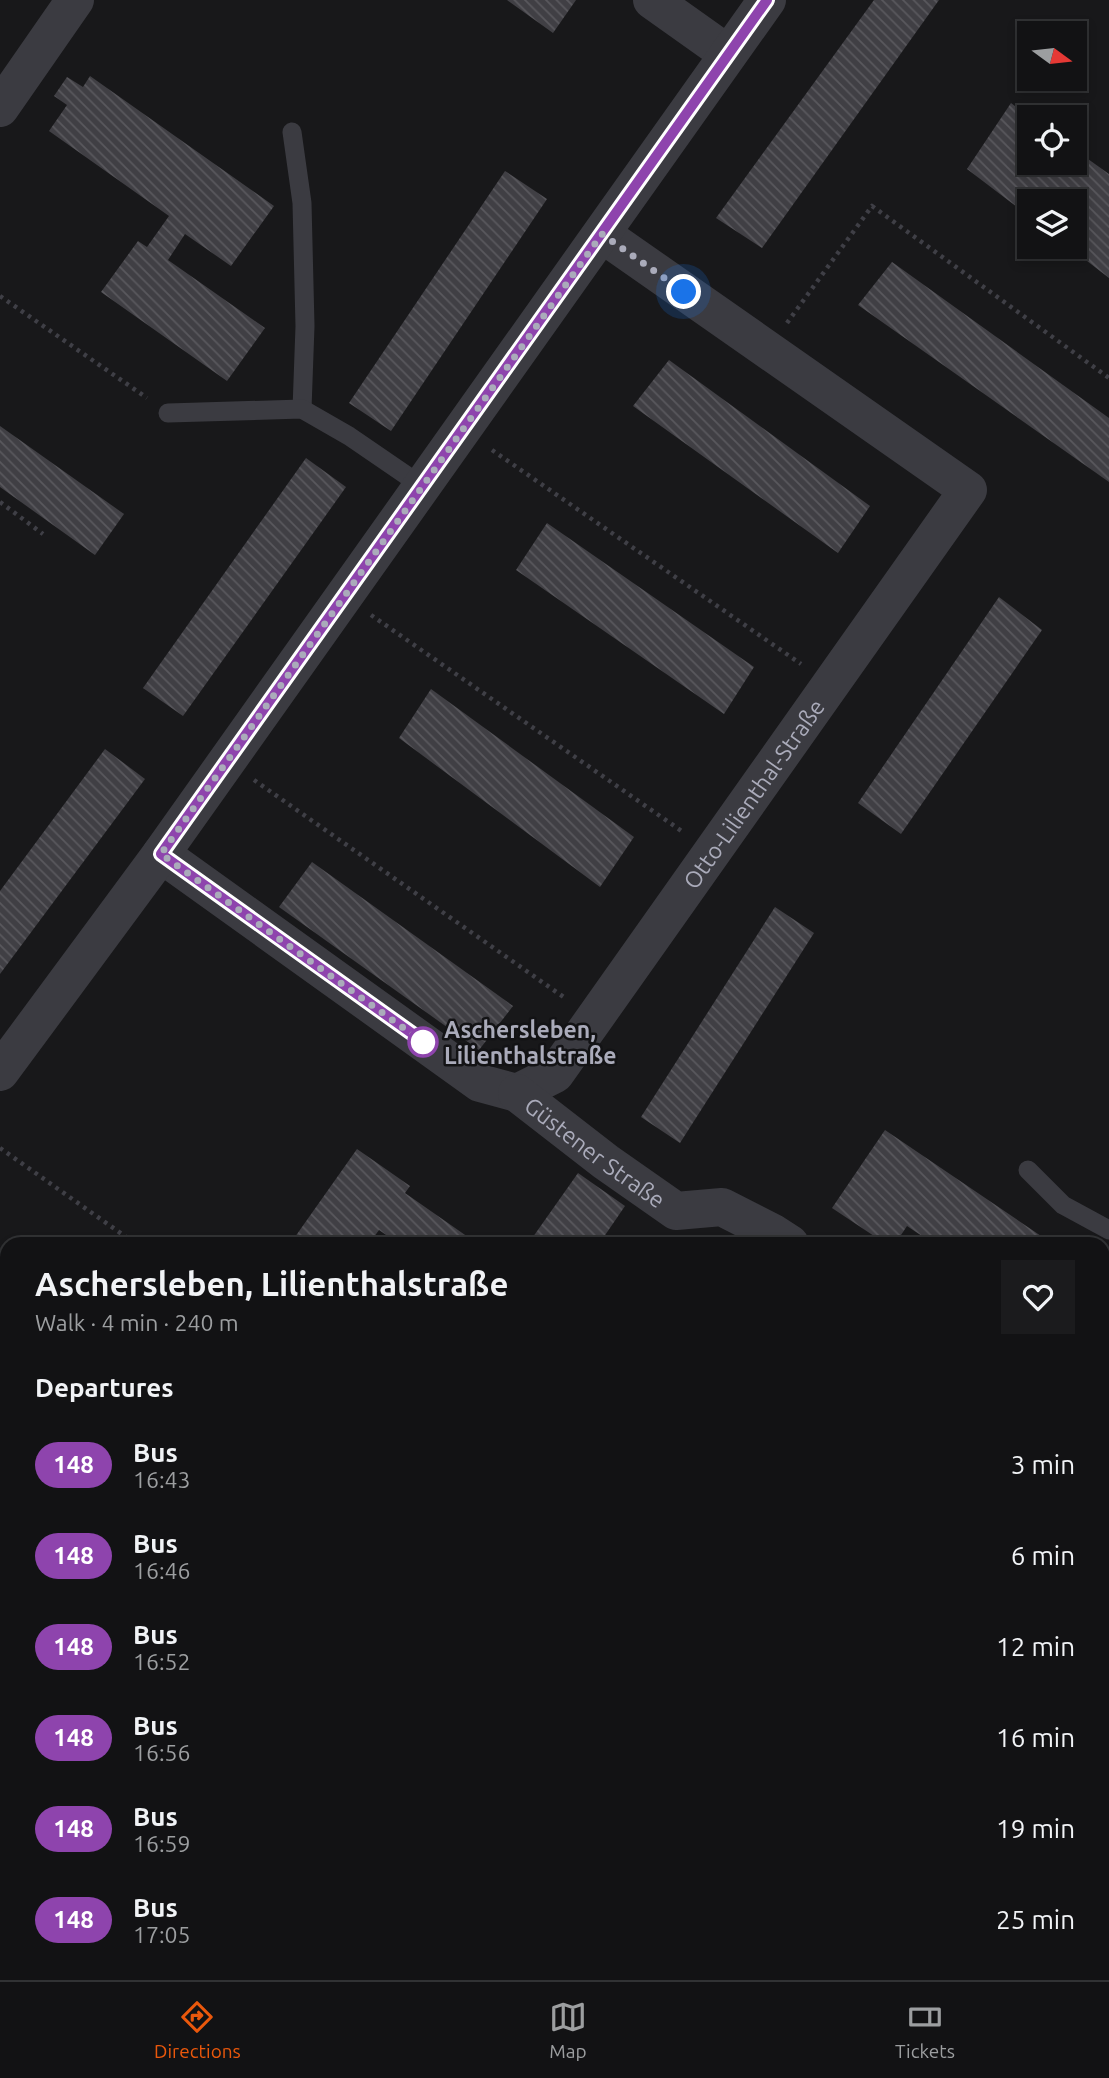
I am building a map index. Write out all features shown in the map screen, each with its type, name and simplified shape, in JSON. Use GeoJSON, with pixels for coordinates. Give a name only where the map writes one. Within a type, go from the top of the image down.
{"type":"FeatureCollection","features":[{"type":"Feature","properties":{"kind":"street"},"geometry":{"type":"LineString","coordinates":[[0,108],[75,0]]}},
{"type":"Feature","properties":{"kind":"street"},"geometry":{"type":"LineString","coordinates":[[652,0],[728,54]]}},
{"type":"Feature","properties":{"kind":"street"},"geometry":{"type":"LineString","coordinates":[[0,1072],[161,854],[767,0]]}},
{"type":"Feature","properties":{"kind":"street","name":"Otto-Lilienthal-Straße"},"geometry":{"type":"LineString","coordinates":[[517,1093],[555,1074],[968,490],[602,234]]}},
{"type":"Feature","properties":{"kind":"street"},"geometry":{"type":"LineString","coordinates":[[161,854],[480,1083],[517,1093]]}},
{"type":"Feature","properties":{"kind":"street","name":"Güstener Straße"},"geometry":{"type":"LineString","coordinates":[[517,1093],[606,1162],[676,1211],[722,1207],[779,1237]]}},
{"type":"Feature","properties":{"kind":"lane"},"geometry":{"type":"LineString","coordinates":[[292,132],[302,203],[305,326],[302,409]]}},
{"type":"Feature","properties":{"kind":"lane"},"geometry":{"type":"LineString","coordinates":[[168,413],[302,409],[349,436],[422,486]]}},
{"type":"Feature","properties":{"kind":"lane"},"geometry":{"type":"LineString","coordinates":[[1028,1170],[1063,1205],[1109,1230]]}},
{"type":"Feature","properties":{"kind":"path"},"geometry":{"type":"LineString","coordinates":[[767,350],[872,206],[1109,378]]}},
{"type":"Feature","properties":{"kind":"path"},"geometry":{"type":"LineString","coordinates":[[0,296],[168,413]]}},
{"type":"Feature","properties":{"kind":"path"},"geometry":{"type":"LineString","coordinates":[[463,429],[831,684]]}},
{"type":"Feature","properties":{"kind":"path"},"geometry":{"type":"LineString","coordinates":[[0,502],[43,534]]}},
{"type":"Feature","properties":{"kind":"path"},"geometry":{"type":"LineString","coordinates":[[344,597],[712,852]]}},
{"type":"Feature","properties":{"kind":"path"},"geometry":{"type":"LineString","coordinates":[[227,761],[594,1019]]}},
{"type":"Feature","properties":{"kind":"path"},"geometry":{"type":"LineString","coordinates":[[0,1148],[126,1237]]}},
{"type":"Feature","properties":{"kind":"building"},"geometry":{"type":"Polygon","coordinates":[[[507,0],[576,0],[553,33],[507,0]]]}},
{"type":"Feature","properties":{"kind":"building"},"geometry":{"type":"Polygon","coordinates":[[[874,0],[939,0],[762,248],[716,218],[874,0]]]}},
{"type":"Feature","properties":{"kind":"building"},"geometry":{"type":"Polygon","coordinates":[[[90,76],[274,206],[231,266],[185,234],[168,260],[265,328],[227,381],[101,292],[138,241],[147,247],[169,216],[49,131],[67,105],[54,96],[67,77],[83,87],[90,76]]]}},
{"type":"Feature","properties":{"kind":"building"},"geometry":{"type":"Polygon","coordinates":[[[1011,103],[1017,108],[1017,175],[1087,175],[1087,158],[1109,174],[1109,278],[1084,259],[1087,259],[1087,189],[1017,189],[1017,207],[967,169],[1011,103]]]}},
{"type":"Feature","properties":{"kind":"building"},"geometry":{"type":"Polygon","coordinates":[[[505,171],[547,199],[391,431],[349,403],[505,171]]]}},
{"type":"Feature","properties":{"kind":"building"},"geometry":{"type":"Polygon","coordinates":[[[892,262],[1109,418],[1109,482],[858,305],[892,262]]]}},
{"type":"Feature","properties":{"kind":"building"},"geometry":{"type":"Polygon","coordinates":[[[669,360],[870,506],[838,553],[633,406],[669,360]]]}},
{"type":"Feature","properties":{"kind":"building"},"geometry":{"type":"Polygon","coordinates":[[[0,426],[124,514],[95,555],[0,487],[0,426]]]}},
{"type":"Feature","properties":{"kind":"building"},"geometry":{"type":"Polygon","coordinates":[[[306,458],[346,487],[183,716],[143,688],[306,458]]]}},
{"type":"Feature","properties":{"kind":"building"},"geometry":{"type":"Polygon","coordinates":[[[547,523],[754,667],[724,714],[516,570],[547,523]]]}},
{"type":"Feature","properties":{"kind":"building"},"geometry":{"type":"Polygon","coordinates":[[[999,597],[1042,630],[901,834],[858,803],[999,597]]]}},
{"type":"Feature","properties":{"kind":"building"},"geometry":{"type":"Polygon","coordinates":[[[431,689],[634,837],[600,887],[399,738],[431,689]]]}},
{"type":"Feature","properties":{"kind":"building"},"geometry":{"type":"Polygon","coordinates":[[[105,749],[145,779],[0,974],[0,891],[105,749]]]}},
{"type":"Feature","properties":{"kind":"building"},"geometry":{"type":"Polygon","coordinates":[[[312,862],[513,1006],[479,1050],[279,907],[312,862]]]}},
{"type":"Feature","properties":{"kind":"building"},"geometry":{"type":"Polygon","coordinates":[[[775,907],[814,933],[680,1143],[641,1117],[775,907]]]}},
{"type":"Feature","properties":{"kind":"building"},"geometry":{"type":"Polygon","coordinates":[[[885,1130],[1041,1236],[924,1237],[907,1226],[900,1237],[873,1237],[832,1208],[885,1130]]]}},
{"type":"Feature","properties":{"kind":"building"},"geometry":{"type":"Polygon","coordinates":[[[357,1149],[410,1186],[405,1193],[468,1237],[389,1237],[379,1230],[374,1237],[295,1237],[357,1149]]]}},
{"type":"Feature","properties":{"kind":"building"},"geometry":{"type":"Polygon","coordinates":[[[578,1173],[625,1206],[604,1237],[533,1237],[578,1173]]]}},
{"type":"Feature","properties":{"kind":"bus line","name":"148"},"geometry":{"type":"LineString","coordinates":[[424,1042],[161,854],[767,0]]}},
{"type":"Feature","properties":{"kind":"place","name":"Aschersleben, Lilienthalstraße"},"geometry":{"type":"Point","coordinates":[423,1042]}},
{"type":"Feature","properties":{"kind":"route"},"geometry":{"type":"LineString","coordinates":[[423,1042],[161,854],[602,234],[684,292]]}}]}
